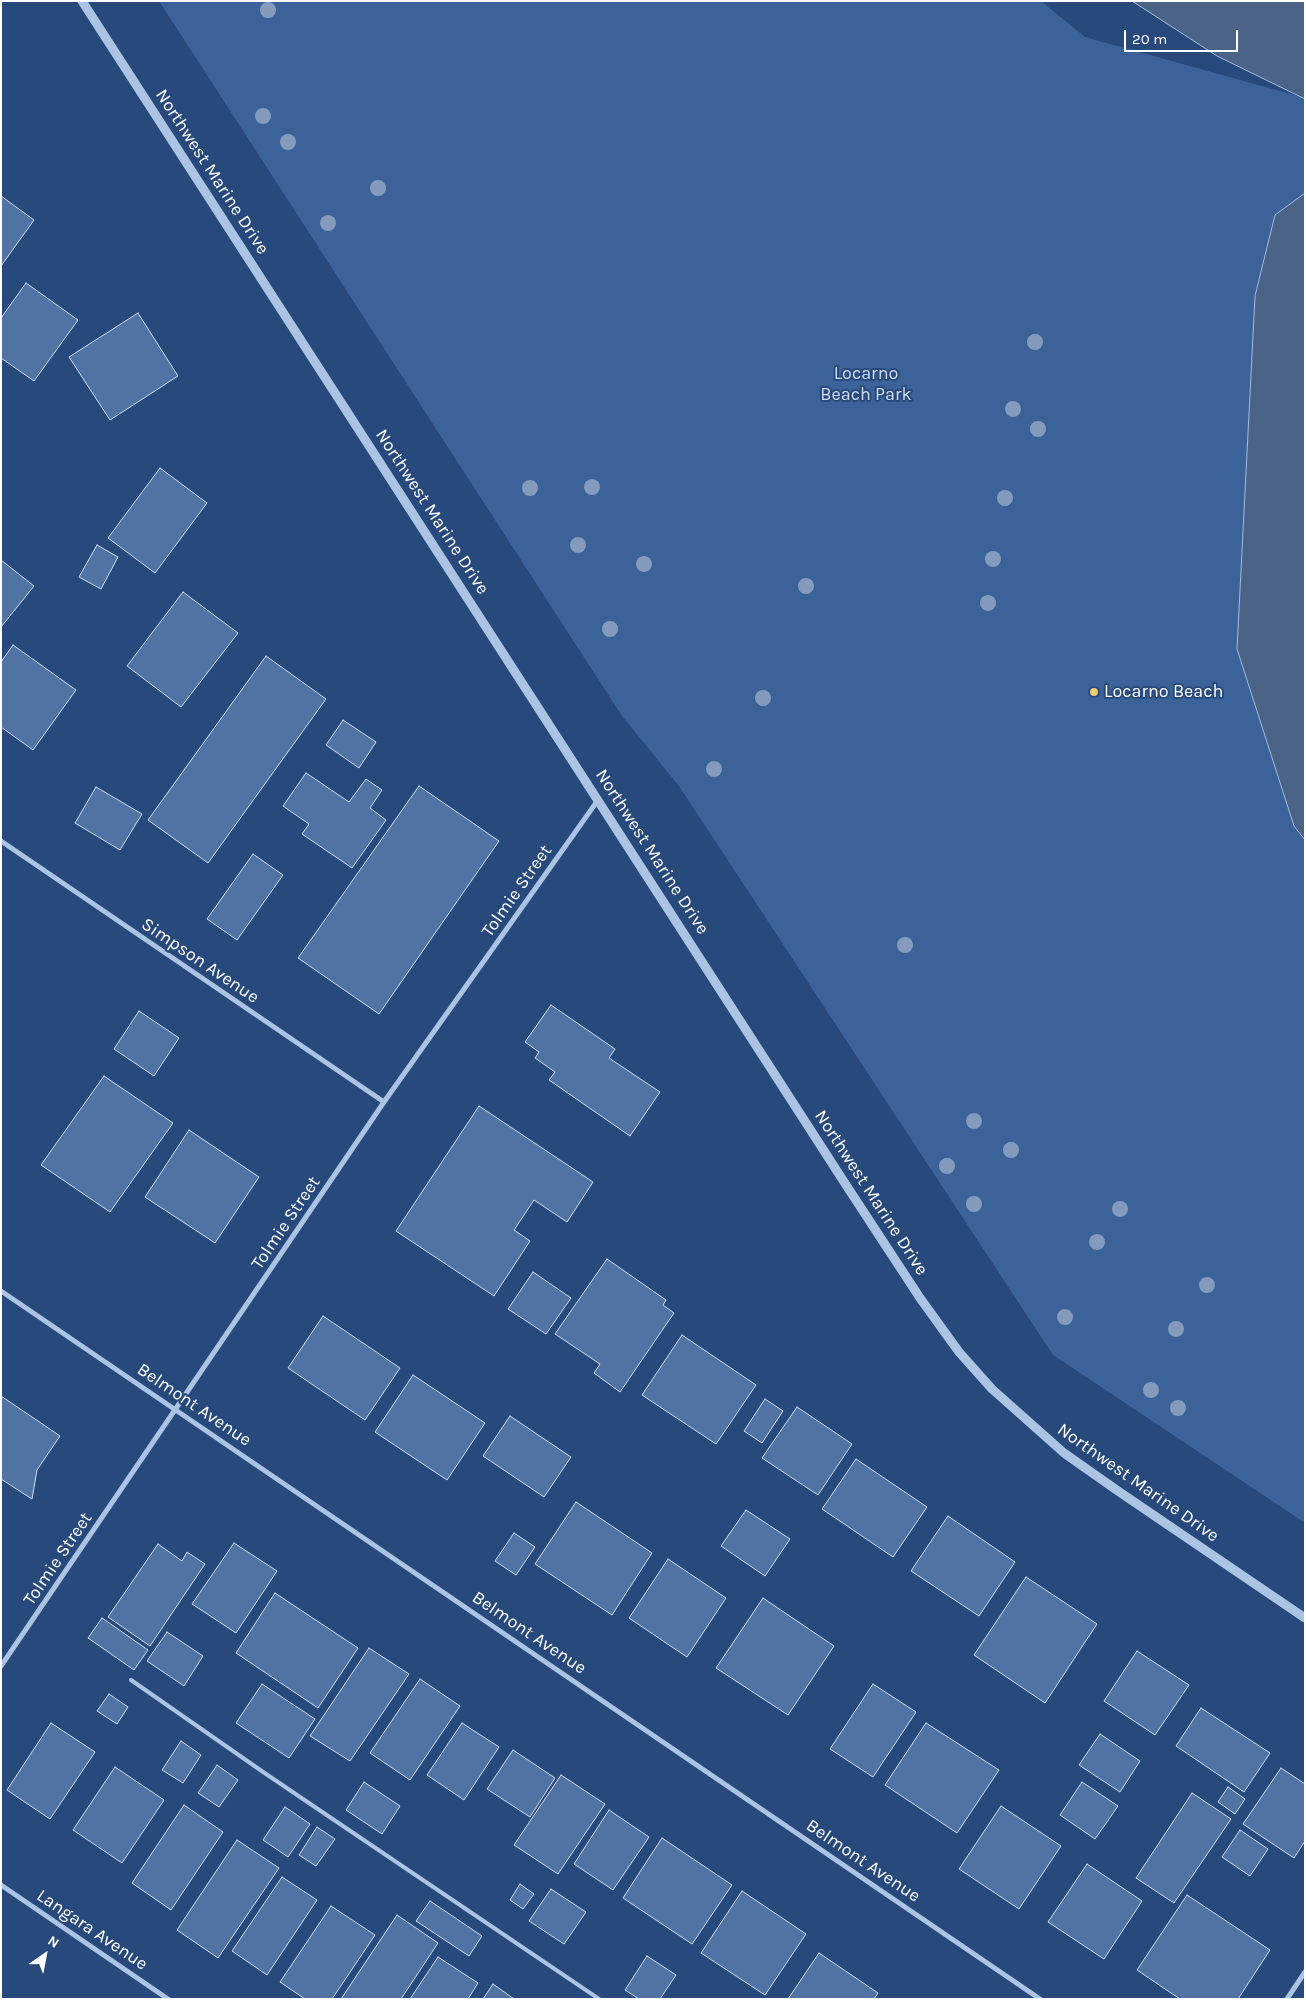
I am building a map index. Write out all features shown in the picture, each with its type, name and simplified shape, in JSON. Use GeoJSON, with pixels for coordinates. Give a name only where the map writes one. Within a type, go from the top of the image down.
{"type":"FeatureCollection","features":[{"type":"Feature","properties":{"kind":"street","name":"Northwest Marine Drive"},"geometry":{"type":"LineString","coordinates":[[82,1],[848,1188],[920,1298],[959,1352],[992,1389],[1064,1453],[1305,1618]]}},
{"type":"Feature","properties":{"kind":"street","name":"Tolmie Street"},"geometry":{"type":"LineString","coordinates":[[1,1666],[384,1102],[599,800]]}},
{"type":"Feature","properties":{"kind":"street","name":"Simpson Avenue"},"geometry":{"type":"LineString","coordinates":[[1,841],[384,1102]]}},
{"type":"Feature","properties":{"kind":"street","name":"Belmont Avenue"},"geometry":{"type":"LineString","coordinates":[[1,1291],[1040,1999]]}},
{"type":"Feature","properties":{"kind":"street","name":"Langara Avenue"},"geometry":{"type":"LineString","coordinates":[[1,1885],[168,1999]]}},
{"type":"Feature","properties":{"kind":"street"},"geometry":{"type":"LineString","coordinates":[[1287,1999],[1305,1972]]}},
{"type":"Feature","properties":{"kind":"lane"},"geometry":{"type":"LineString","coordinates":[[131,1680],[266,1774],[599,1999]]}},
{"type":"Feature","properties":{"kind":"green space","name":"Locarno Beach Park"},"geometry":{"type":"Polygon","coordinates":[[[159,1],[1041,1],[1085,37],[1305,98],[1305,193],[1275,215],[1255,296],[1237,649],[1294,826],[1305,840],[1305,1523],[1053,1355],[679,786],[622,716],[159,1]]]}},
{"type":"Feature","properties":{"kind":"shaded area"},"geometry":{"type":"Polygon","coordinates":[[[1132,1],[1305,1],[1305,99],[1217,56],[1132,1]]]}},
{"type":"Feature","properties":{"kind":"shaded area"},"geometry":{"type":"Polygon","coordinates":[[[1305,193],[1305,840],[1294,826],[1237,649],[1255,296],[1275,215],[1305,193]]]}},
{"type":"Feature","properties":{"kind":"building"},"geometry":{"type":"Polygon","coordinates":[[[1,196],[34,220],[1,266],[1,196]]]}},
{"type":"Feature","properties":{"kind":"building"},"geometry":{"type":"Polygon","coordinates":[[[26,283],[78,320],[34,381],[1,358],[1,318],[26,283]]]}},
{"type":"Feature","properties":{"kind":"building"},"geometry":{"type":"Polygon","coordinates":[[[138,313],[178,376],[110,420],[69,357],[138,313]]]}},
{"type":"Feature","properties":{"kind":"building"},"geometry":{"type":"Polygon","coordinates":[[[160,468],[207,503],[155,573],[108,538],[160,468]]]}},
{"type":"Feature","properties":{"kind":"building"},"geometry":{"type":"Polygon","coordinates":[[[97,545],[118,557],[101,589],[79,577],[97,545]]]}},
{"type":"Feature","properties":{"kind":"building"},"geometry":{"type":"Polygon","coordinates":[[[1,560],[34,586],[1,627],[1,560]]]}},
{"type":"Feature","properties":{"kind":"building"},"geometry":{"type":"Polygon","coordinates":[[[183,592],[238,633],[181,707],[127,666],[183,592]]]}},
{"type":"Feature","properties":{"kind":"building"},"geometry":{"type":"Polygon","coordinates":[[[13,645],[76,690],[33,750],[1,727],[1,662],[13,645]]]}},
{"type":"Feature","properties":{"kind":"building"},"geometry":{"type":"Polygon","coordinates":[[[266,656],[326,699],[208,863],[148,820],[266,656]]]}},
{"type":"Feature","properties":{"kind":"building"},"geometry":{"type":"Polygon","coordinates":[[[343,720],[376,742],[359,768],[326,745],[343,720]]]}},
{"type":"Feature","properties":{"kind":"building"},"geometry":{"type":"Polygon","coordinates":[[[306,773],[349,802],[366,779],[382,790],[370,808],[386,820],[352,868],[302,834],[309,824],[283,806],[306,773]]]}},
{"type":"Feature","properties":{"kind":"building"},"geometry":{"type":"Polygon","coordinates":[[[419,786],[499,841],[379,1014],[298,958],[419,786]]]}},
{"type":"Feature","properties":{"kind":"building"},"geometry":{"type":"Polygon","coordinates":[[[96,787],[142,814],[120,850],[75,823],[96,787]]]}},
{"type":"Feature","properties":{"kind":"building"},"geometry":{"type":"Polygon","coordinates":[[[253,854],[283,875],[237,940],[207,919],[253,854]]]}},
{"type":"Feature","properties":{"kind":"building"},"geometry":{"type":"Polygon","coordinates":[[[551,1005],[615,1049],[609,1058],[660,1092],[630,1136],[549,1080],[555,1072],[535,1058],[539,1052],[525,1042],[551,1005]]]}},
{"type":"Feature","properties":{"kind":"building"},"geometry":{"type":"Polygon","coordinates":[[[139,1011],[179,1038],[154,1076],[114,1049],[139,1011]]]}},
{"type":"Feature","properties":{"kind":"building"},"geometry":{"type":"Polygon","coordinates":[[[104,1076],[173,1123],[110,1212],[41,1165],[104,1076]]]}},
{"type":"Feature","properties":{"kind":"building"},"geometry":{"type":"Polygon","coordinates":[[[479,1106],[593,1182],[567,1222],[534,1200],[514,1230],[530,1241],[494,1296],[396,1231],[479,1106]]]}},
{"type":"Feature","properties":{"kind":"building"},"geometry":{"type":"Polygon","coordinates":[[[189,1130],[259,1177],[215,1243],[145,1197],[189,1130]]]}},
{"type":"Feature","properties":{"kind":"building"},"geometry":{"type":"Polygon","coordinates":[[[607,1259],[666,1300],[663,1305],[674,1313],[620,1392],[594,1373],[600,1364],[555,1334],[607,1259]]]}},
{"type":"Feature","properties":{"kind":"building"},"geometry":{"type":"Polygon","coordinates":[[[533,1272],[571,1298],[546,1334],[508,1309],[533,1272]]]}},
{"type":"Feature","properties":{"kind":"building"},"geometry":{"type":"Polygon","coordinates":[[[323,1316],[400,1368],[365,1420],[288,1368],[323,1316]]]}},
{"type":"Feature","properties":{"kind":"building"},"geometry":{"type":"Polygon","coordinates":[[[682,1335],[756,1385],[716,1444],[642,1395],[682,1335]]]}},
{"type":"Feature","properties":{"kind":"building"},"geometry":{"type":"Polygon","coordinates":[[[413,1375],[485,1423],[447,1480],[375,1432],[413,1375]]]}},
{"type":"Feature","properties":{"kind":"building"},"geometry":{"type":"Polygon","coordinates":[[[1,1396],[60,1436],[37,1470],[32,1499],[1,1479],[1,1396]]]}},
{"type":"Feature","properties":{"kind":"building"},"geometry":{"type":"Polygon","coordinates":[[[765,1399],[783,1411],[762,1443],[744,1431],[765,1399]]]}},
{"type":"Feature","properties":{"kind":"building"},"geometry":{"type":"Polygon","coordinates":[[[797,1407],[852,1444],[818,1495],[762,1458],[797,1407]]]}},
{"type":"Feature","properties":{"kind":"building"},"geometry":{"type":"Polygon","coordinates":[[[510,1416],[571,1457],[544,1497],[483,1456],[510,1416]]]}},
{"type":"Feature","properties":{"kind":"building"},"geometry":{"type":"Polygon","coordinates":[[[856,1459],[927,1507],[893,1557],[822,1509],[856,1459]]]}},
{"type":"Feature","properties":{"kind":"building"},"geometry":{"type":"Polygon","coordinates":[[[576,1502],[652,1553],[612,1615],[535,1564],[576,1502]]]}},
{"type":"Feature","properties":{"kind":"building"},"geometry":{"type":"Polygon","coordinates":[[[746,1510],[790,1539],[765,1576],[721,1546],[746,1510]]]}},
{"type":"Feature","properties":{"kind":"building"},"geometry":{"type":"Polygon","coordinates":[[[948,1516],[1015,1562],[979,1616],[911,1571],[948,1516]]]}},
{"type":"Feature","properties":{"kind":"building"},"geometry":{"type":"Polygon","coordinates":[[[514,1533],[535,1547],[516,1575],[495,1561],[514,1533]]]}},
{"type":"Feature","properties":{"kind":"building"},"geometry":{"type":"Polygon","coordinates":[[[234,1543],[277,1571],[236,1633],[192,1604],[234,1543]]]}},
{"type":"Feature","properties":{"kind":"building"},"geometry":{"type":"Polygon","coordinates":[[[158,1544],[182,1561],[187,1552],[205,1564],[150,1646],[108,1617],[158,1544]]]}},
{"type":"Feature","properties":{"kind":"building"},"geometry":{"type":"Polygon","coordinates":[[[668,1559],[726,1598],[687,1657],[629,1618],[668,1559]]]}},
{"type":"Feature","properties":{"kind":"building"},"geometry":{"type":"Polygon","coordinates":[[[1026,1577],[1097,1624],[1045,1703],[974,1655],[1026,1577]]]}},
{"type":"Feature","properties":{"kind":"building"},"geometry":{"type":"Polygon","coordinates":[[[275,1593],[358,1648],[318,1708],[236,1653],[275,1593]]]}},
{"type":"Feature","properties":{"kind":"building"},"geometry":{"type":"Polygon","coordinates":[[[763,1598],[834,1646],[788,1715],[716,1668],[763,1598]]]}},
{"type":"Feature","properties":{"kind":"building"},"geometry":{"type":"Polygon","coordinates":[[[102,1618],[148,1650],[134,1670],[88,1638],[102,1618]]]}},
{"type":"Feature","properties":{"kind":"building"},"geometry":{"type":"Polygon","coordinates":[[[167,1632],[203,1656],[184,1686],[147,1661],[167,1632]]]}},
{"type":"Feature","properties":{"kind":"building"},"geometry":{"type":"Polygon","coordinates":[[[369,1648],[409,1674],[350,1761],[310,1736],[369,1648]]]}},
{"type":"Feature","properties":{"kind":"building"},"geometry":{"type":"Polygon","coordinates":[[[1137,1651],[1189,1685],[1155,1735],[1104,1701],[1137,1651]]]}},
{"type":"Feature","properties":{"kind":"building"},"geometry":{"type":"Polygon","coordinates":[[[420,1679],[460,1706],[410,1780],[370,1753],[420,1679]]]}},
{"type":"Feature","properties":{"kind":"building"},"geometry":{"type":"Polygon","coordinates":[[[262,1684],[315,1719],[289,1758],[236,1723],[262,1684]]]}},
{"type":"Feature","properties":{"kind":"building"},"geometry":{"type":"Polygon","coordinates":[[[873,1684],[916,1712],[873,1777],[830,1749],[873,1684]]]}},
{"type":"Feature","properties":{"kind":"building"},"geometry":{"type":"Polygon","coordinates":[[[109,1694],[128,1707],[117,1724],[97,1711],[109,1694]]]}},
{"type":"Feature","properties":{"kind":"building"},"geometry":{"type":"Polygon","coordinates":[[[1201,1708],[1270,1753],[1244,1792],[1176,1746],[1201,1708]]]}},
{"type":"Feature","properties":{"kind":"building"},"geometry":{"type":"Polygon","coordinates":[[[51,1723],[95,1752],[50,1819],[7,1790],[51,1723]]]}},
{"type":"Feature","properties":{"kind":"building"},"geometry":{"type":"Polygon","coordinates":[[[462,1723],[499,1747],[464,1800],[427,1775],[462,1723]]]}},
{"type":"Feature","properties":{"kind":"building"},"geometry":{"type":"Polygon","coordinates":[[[926,1723],[999,1770],[957,1833],[885,1785],[926,1723]]]}},
{"type":"Feature","properties":{"kind":"building"},"geometry":{"type":"Polygon","coordinates":[[[1100,1734],[1140,1761],[1120,1792],[1079,1765],[1100,1734]]]}},
{"type":"Feature","properties":{"kind":"building"},"geometry":{"type":"Polygon","coordinates":[[[181,1741],[201,1755],[183,1783],[162,1770],[181,1741]]]}},
{"type":"Feature","properties":{"kind":"building"},"geometry":{"type":"Polygon","coordinates":[[[513,1750],[555,1778],[530,1817],[487,1789],[513,1750]]]}},
{"type":"Feature","properties":{"kind":"building"},"geometry":{"type":"Polygon","coordinates":[[[217,1765],[238,1780],[219,1807],[198,1793],[217,1765]]]}},
{"type":"Feature","properties":{"kind":"building"},"geometry":{"type":"Polygon","coordinates":[[[115,1767],[164,1800],[122,1863],[73,1830],[115,1767]]]}},
{"type":"Feature","properties":{"kind":"building"},"geometry":{"type":"Polygon","coordinates":[[[1281,1768],[1305,1784],[1305,1841],[1294,1858],[1243,1824],[1281,1768]]]}},
{"type":"Feature","properties":{"kind":"building"},"geometry":{"type":"Polygon","coordinates":[[[561,1775],[605,1804],[558,1874],[514,1845],[561,1775]]]}},
{"type":"Feature","properties":{"kind":"building"},"geometry":{"type":"Polygon","coordinates":[[[364,1782],[400,1806],[382,1834],[346,1810],[364,1782]]]}},
{"type":"Feature","properties":{"kind":"building"},"geometry":{"type":"Polygon","coordinates":[[[1082,1782],[1118,1806],[1095,1839],[1060,1815],[1082,1782]]]}},
{"type":"Feature","properties":{"kind":"building"},"geometry":{"type":"Polygon","coordinates":[[[1228,1787],[1245,1799],[1235,1814],[1218,1802],[1228,1787]]]}},
{"type":"Feature","properties":{"kind":"building"},"geometry":{"type":"Polygon","coordinates":[[[1192,1793],[1231,1819],[1174,1903],[1136,1878],[1192,1793]]]}},
{"type":"Feature","properties":{"kind":"building"},"geometry":{"type":"Polygon","coordinates":[[[184,1805],[223,1832],[171,1910],[132,1883],[184,1805]]]}},
{"type":"Feature","properties":{"kind":"building"},"geometry":{"type":"Polygon","coordinates":[[[1001,1806],[1061,1846],[1019,1909],[959,1869],[1001,1806]]]}},
{"type":"Feature","properties":{"kind":"building"},"geometry":{"type":"Polygon","coordinates":[[[285,1807],[310,1824],[288,1857],[263,1840],[285,1807]]]}},
{"type":"Feature","properties":{"kind":"building"},"geometry":{"type":"Polygon","coordinates":[[[609,1810],[649,1837],[613,1890],[574,1864],[609,1810]]]}},
{"type":"Feature","properties":{"kind":"building"},"geometry":{"type":"Polygon","coordinates":[[[317,1827],[335,1839],[316,1866],[299,1855],[317,1827]]]}},
{"type":"Feature","properties":{"kind":"building"},"geometry":{"type":"Polygon","coordinates":[[[1240,1830],[1268,1849],[1250,1876],[1222,1857],[1240,1830]]]}},
{"type":"Feature","properties":{"kind":"building"},"geometry":{"type":"Polygon","coordinates":[[[662,1838],[732,1885],[692,1944],[623,1898],[662,1838]]]}},
{"type":"Feature","properties":{"kind":"building"},"geometry":{"type":"Polygon","coordinates":[[[237,1840],[279,1868],[218,1958],[177,1930],[237,1840]]]}},
{"type":"Feature","properties":{"kind":"building"},"geometry":{"type":"Polygon","coordinates":[[[1087,1864],[1142,1901],[1104,1959],[1048,1922],[1087,1864]]]}},
{"type":"Feature","properties":{"kind":"building"},"geometry":{"type":"Polygon","coordinates":[[[282,1877],[317,1900],[267,1975],[232,1951],[282,1877]]]}},
{"type":"Feature","properties":{"kind":"building"},"geometry":{"type":"Polygon","coordinates":[[[520,1884],[534,1894],[523,1909],[510,1900],[520,1884]]]}},
{"type":"Feature","properties":{"kind":"building"},"geometry":{"type":"Polygon","coordinates":[[[551,1889],[586,1912],[564,1944],[529,1921],[551,1889]]]}},
{"type":"Feature","properties":{"kind":"building"},"geometry":{"type":"Polygon","coordinates":[[[742,1891],[806,1934],[765,1995],[701,1953],[742,1891]]]}},
{"type":"Feature","properties":{"kind":"building"},"geometry":{"type":"Polygon","coordinates":[[[1187,1895],[1270,1950],[1238,1999],[1180,1999],[1137,1970],[1187,1895]]]}},
{"type":"Feature","properties":{"kind":"building"},"geometry":{"type":"Polygon","coordinates":[[[430,1901],[482,1936],[469,1956],[416,1921],[430,1901]]]}},
{"type":"Feature","properties":{"kind":"building"},"geometry":{"type":"Polygon","coordinates":[[[331,1906],[375,1935],[332,1999],[305,1999],[280,1982],[331,1906]]]}},
{"type":"Feature","properties":{"kind":"building"},"geometry":{"type":"Polygon","coordinates":[[[397,1915],[438,1943],[401,1999],[341,1999],[397,1915]]]}},
{"type":"Feature","properties":{"kind":"building"},"geometry":{"type":"Polygon","coordinates":[[[819,1953],[878,1993],[874,1999],[788,1999],[819,1953]]]}},
{"type":"Feature","properties":{"kind":"building"},"geometry":{"type":"Polygon","coordinates":[[[647,1956],[676,1975],[660,1999],[639,1999],[625,1990],[647,1956]]]}},
{"type":"Feature","properties":{"kind":"building"},"geometry":{"type":"Polygon","coordinates":[[[438,1957],[478,1983],[468,1999],[410,1999],[438,1957]]]}},
{"type":"Feature","properties":{"kind":"building"},"geometry":{"type":"Polygon","coordinates":[[[493,1984],[514,1999],[483,1999],[493,1984]]]}},
{"type":"Feature","properties":{"kind":"place","name":"Locarno Beach"},"geometry":{"type":"Point","coordinates":[1094,692]}}]}
